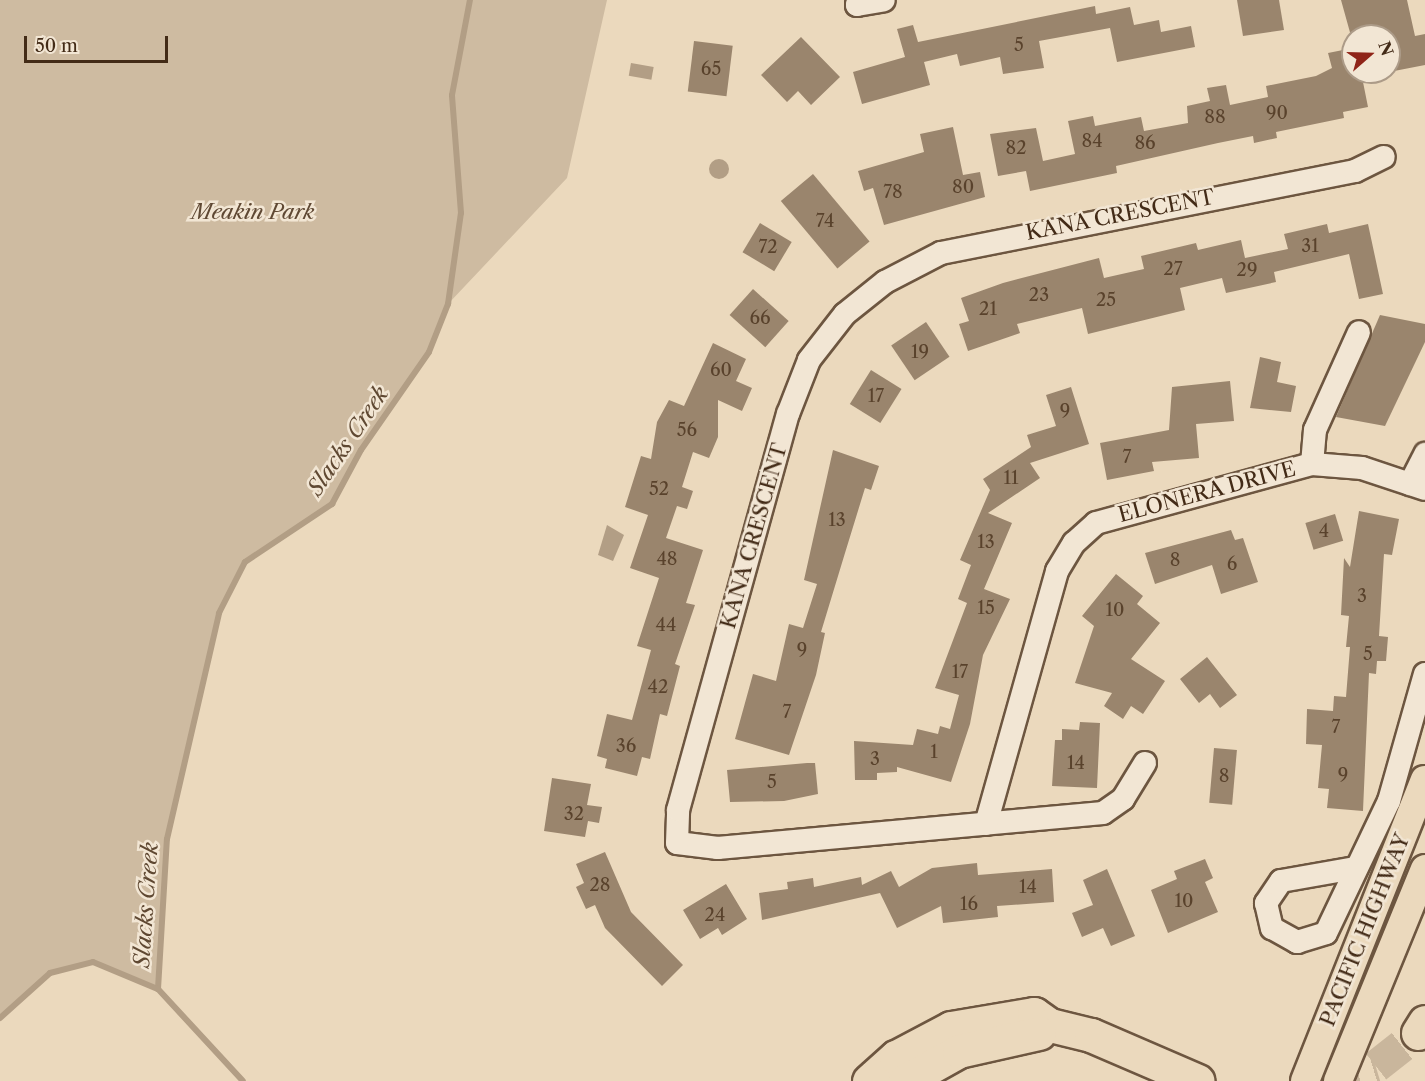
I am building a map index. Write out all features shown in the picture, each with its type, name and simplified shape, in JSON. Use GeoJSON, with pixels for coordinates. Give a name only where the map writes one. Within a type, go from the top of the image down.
{"type":"FeatureCollection","features":[{"type":"Feature","properties":{"kind":"highway"},"geometry":{"type":"LineString","coordinates":[[869,1081],[896,1057],[951,1028],[1035,1014],[1050,1025],[1091,1035],[1198,1081]]}},
{"type":"Feature","properties":{"kind":"highway"},"geometry":{"type":"LineString","coordinates":[[905,1081],[959,1051],[1035,1035],[1050,1025]]}},
{"type":"Feature","properties":{"kind":"main road","name":"PACIFIC HIGHWAY"},"geometry":{"type":"LineString","coordinates":[[1305,1081],[1425,780]]}},
{"type":"Feature","properties":{"kind":"main road","name":"PACIFIC HIGHWAY"},"geometry":{"type":"LineString","coordinates":[[1338,1081],[1425,869]]}},
{"type":"Feature","properties":{"kind":"street"},"geometry":{"type":"LineString","coordinates":[[858,2],[884,0]]}},
{"type":"Feature","properties":{"kind":"street","name":"KANA CRESCENT"},"geometry":{"type":"LineString","coordinates":[[1145,763],[1123,799],[1103,813],[718,848],[677,843],[678,810],[788,414],[809,360],[845,314],[885,282],[941,253],[1355,171],[1384,157]]}},
{"type":"Feature","properties":{"kind":"street"},"geometry":{"type":"LineString","coordinates":[[1312,464],[1315,429],[1359,332]]}},
{"type":"Feature","properties":{"kind":"street"},"geometry":{"type":"LineString","coordinates":[[1418,487],[1425,454]]}},
{"type":"Feature","properties":{"kind":"street","name":"ELONERA DRIVE"},"geometry":{"type":"LineString","coordinates":[[986,824],[1057,571],[1074,543],[1096,523],[1126,510],[1312,464],[1362,468],[1418,487]]}},
{"type":"Feature","properties":{"kind":"street"},"geometry":{"type":"LineString","coordinates":[[1355,868],[1389,801],[1425,674]]}},
{"type":"Feature","properties":{"kind":"green space","name":"Meakin Park"},"geometry":{"type":"Polygon","coordinates":[[[0,0],[607,0],[567,178],[448,304],[429,352],[361,450],[332,504],[245,562],[219,613],[167,839],[158,989],[93,962],[50,973],[0,1018],[0,0]]]}},
{"type":"Feature","properties":{"kind":"shaded area"},"geometry":{"type":"Polygon","coordinates":[[[631,63],[654,67],[651,80],[629,76],[631,63]]]}},
{"type":"Feature","properties":{"kind":"shaded area"},"geometry":{"type":"Polygon","coordinates":[[[719,159],[726,162],[729,169],[726,176],[719,179],[712,176],[709,169],[712,162],[719,159]]]}},
{"type":"Feature","properties":{"kind":"shaded area"},"geometry":{"type":"Polygon","coordinates":[[[607,525],[624,535],[613,561],[598,555],[607,525]]]}},
{"type":"Feature","properties":{"kind":"building"},"geometry":{"type":"Polygon","coordinates":[[[1237,0],[1279,0],[1284,30],[1243,36],[1237,0]]]}},
{"type":"Feature","properties":{"kind":"building"},"geometry":{"type":"Polygon","coordinates":[[[1341,0],[1407,0],[1415,36],[1425,34],[1425,65],[1401,70],[1401,24],[1348,24],[1341,0]]]}},
{"type":"Feature","properties":{"kind":"building"},"geometry":{"type":"Polygon","coordinates":[[[1095,6],[1096,14],[1130,7],[1134,25],[1159,20],[1161,32],[1191,26],[1195,47],[1117,62],[1110,28],[1039,41],[1044,68],[1003,74],[1000,57],[960,66],[957,54],[924,62],[930,85],[862,104],[853,72],[905,57],[897,29],[913,25],[918,42],[1095,6]]]}},
{"type":"Feature","properties":{"kind":"building"},"geometry":{"type":"Polygon","coordinates":[[[801,37],[840,77],[811,105],[798,91],[787,102],[761,75],[801,37]]]}},
{"type":"Feature","properties":{"kind":"building"},"geometry":{"type":"Polygon","coordinates":[[[694,41],[733,46],[726,96],[688,92],[694,41]]]}},
{"type":"Feature","properties":{"kind":"building"},"geometry":{"type":"Polygon","coordinates":[[[1341,50],[1341,84],[1363,84],[1368,107],[1343,112],[1344,118],[1276,132],[1277,138],[1254,143],[1253,136],[1218,143],[1116,166],[1117,173],[1030,191],[1026,171],[998,176],[990,134],[1036,128],[1043,161],[1075,154],[1068,121],[1093,116],[1095,126],[1141,117],[1144,131],[1188,123],[1187,106],[1210,101],[1207,88],[1226,85],[1230,105],[1268,97],[1266,86],[1316,76],[1332,68],[1328,53],[1341,50]]]}},
{"type":"Feature","properties":{"kind":"building"},"geometry":{"type":"Polygon","coordinates":[[[953,127],[963,175],[980,172],[985,197],[884,225],[873,188],[864,191],[858,171],[924,152],[920,134],[953,127]]]}},
{"type":"Feature","properties":{"kind":"building"},"geometry":{"type":"Polygon","coordinates":[[[813,174],[870,241],[837,268],[781,201],[813,174]]]}},
{"type":"Feature","properties":{"kind":"building"},"geometry":{"type":"Polygon","coordinates":[[[760,223],[792,242],[774,271],[742,252],[760,223]]]}},
{"type":"Feature","properties":{"kind":"building"},"geometry":{"type":"Polygon","coordinates":[[[1327,224],[1329,233],[1368,224],[1383,294],[1359,299],[1349,254],[1274,272],[1276,282],[1226,293],[1222,278],[1180,288],[1185,310],[1088,334],[1082,308],[1017,324],[1020,333],[968,351],[959,324],[969,321],[961,298],[1003,283],[1099,258],[1104,278],[1144,269],[1141,256],[1196,243],[1198,250],[1241,240],[1245,258],[1288,249],[1284,234],[1327,224]]]}},
{"type":"Feature","properties":{"kind":"building"},"geometry":{"type":"Polygon","coordinates":[[[753,289],[789,321],[765,347],[730,315],[753,289]]]}},
{"type":"Feature","properties":{"kind":"building"},"geometry":{"type":"Polygon","coordinates":[[[1380,315],[1425,324],[1425,342],[1385,426],[1336,417],[1380,315]]]}},
{"type":"Feature","properties":{"kind":"building"},"geometry":{"type":"Polygon","coordinates":[[[926,322],[949,357],[915,380],[891,345],[926,322]]]}},
{"type":"Feature","properties":{"kind":"building"},"geometry":{"type":"Polygon","coordinates":[[[713,343],[746,359],[736,381],[752,388],[742,411],[718,400],[718,437],[709,458],[693,452],[682,487],[693,491],[687,509],[677,506],[666,538],[703,550],[686,603],[695,605],[675,664],[680,666],[667,716],[660,714],[650,759],[642,757],[637,776],[605,768],[607,759],[597,756],[607,714],[632,720],[651,650],[637,646],[659,578],[630,568],[648,515],[625,507],[641,456],[651,459],[657,422],[669,400],[684,406],[713,343]]]}},
{"type":"Feature","properties":{"kind":"building"},"geometry":{"type":"Polygon","coordinates":[[[1260,357],[1281,362],[1277,382],[1296,386],[1291,412],[1250,408],[1260,357]]]}},
{"type":"Feature","properties":{"kind":"building"},"geometry":{"type":"Polygon","coordinates":[[[871,370],[902,389],[880,423],[850,404],[871,370]]]}},
{"type":"Feature","properties":{"kind":"building"},"geometry":{"type":"Polygon","coordinates":[[[1230,381],[1234,421],[1196,424],[1199,458],[1152,462],[1154,471],[1107,480],[1100,443],[1169,430],[1172,387],[1230,381]]]}},
{"type":"Feature","properties":{"kind":"building"},"geometry":{"type":"Polygon","coordinates":[[[1071,387],[1089,444],[1030,463],[1040,478],[988,513],[1012,523],[984,589],[1010,599],[983,655],[970,724],[951,782],[897,767],[897,772],[877,773],[877,780],[855,780],[854,741],[913,745],[917,729],[938,734],[940,726],[950,729],[959,695],[935,688],[967,603],[958,599],[971,565],[960,560],[990,490],[983,479],[1031,447],[1027,435],[1056,426],[1046,395],[1071,387]]]}},
{"type":"Feature","properties":{"kind":"building"},"geometry":{"type":"Polygon","coordinates":[[[833,450],[879,466],[871,490],[865,488],[821,632],[825,633],[816,675],[789,755],[735,739],[753,674],[776,681],[789,624],[803,628],[817,584],[804,580],[833,450]]]}},
{"type":"Feature","properties":{"kind":"building"},"geometry":{"type":"Polygon","coordinates":[[[1359,511],[1399,519],[1392,555],[1384,554],[1379,636],[1388,637],[1386,661],[1377,661],[1376,674],[1369,673],[1363,811],[1327,808],[1329,789],[1318,788],[1322,745],[1306,744],[1307,709],[1333,711],[1334,696],[1346,697],[1350,647],[1346,647],[1349,616],[1341,615],[1344,558],[1350,567],[1359,511]]]}},
{"type":"Feature","properties":{"kind":"building"},"geometry":{"type":"Polygon","coordinates":[[[1335,514],[1343,541],[1314,550],[1305,523],[1335,514]]]}},
{"type":"Feature","properties":{"kind":"building"},"geometry":{"type":"Polygon","coordinates":[[[1231,530],[1235,540],[1243,538],[1258,582],[1221,594],[1212,565],[1155,584],[1145,553],[1231,530]]]}},
{"type":"Feature","properties":{"kind":"building"},"geometry":{"type":"Polygon","coordinates":[[[1116,574],[1143,596],[1137,604],[1160,623],[1131,659],[1165,681],[1143,714],[1131,706],[1123,719],[1104,706],[1112,693],[1075,683],[1094,626],[1082,616],[1116,574]]]}},
{"type":"Feature","properties":{"kind":"building"},"geometry":{"type":"Polygon","coordinates":[[[1207,657],[1237,695],[1220,708],[1210,694],[1199,703],[1180,679],[1207,657]]]}},
{"type":"Feature","properties":{"kind":"building"},"geometry":{"type":"Polygon","coordinates":[[[1080,722],[1100,723],[1097,788],[1052,786],[1055,740],[1062,740],[1062,729],[1079,730],[1080,722]]]}},
{"type":"Feature","properties":{"kind":"building"},"geometry":{"type":"Polygon","coordinates":[[[1214,748],[1237,750],[1232,805],[1209,803],[1214,748]]]}},
{"type":"Feature","properties":{"kind":"building"},"geometry":{"type":"Polygon","coordinates":[[[815,763],[818,794],[784,801],[730,802],[727,770],[815,763]]]}},
{"type":"Feature","properties":{"kind":"building"},"geometry":{"type":"Polygon","coordinates":[[[552,778],[591,784],[587,805],[602,807],[599,823],[588,821],[585,837],[544,831],[552,778]]]}},
{"type":"Feature","properties":{"kind":"building"},"geometry":{"type":"Polygon","coordinates":[[[605,852],[631,912],[683,965],[662,986],[605,928],[595,905],[586,909],[576,887],[584,883],[576,864],[605,852]]]}},
{"type":"Feature","properties":{"kind":"building"},"geometry":{"type":"Polygon","coordinates":[[[1205,859],[1213,878],[1205,882],[1218,912],[1168,933],[1151,890],[1177,879],[1174,871],[1205,859]]]}},
{"type":"Feature","properties":{"kind":"building"},"geometry":{"type":"Polygon","coordinates":[[[977,863],[978,875],[1052,869],[1054,902],[997,906],[998,917],[943,923],[941,906],[897,928],[880,893],[762,920],[759,893],[788,889],[787,882],[813,878],[814,887],[861,877],[862,885],[891,871],[899,887],[932,868],[977,863]]]}},
{"type":"Feature","properties":{"kind":"building"},"geometry":{"type":"Polygon","coordinates":[[[1107,869],[1135,936],[1111,946],[1103,928],[1082,937],[1072,913],[1093,905],[1083,880],[1107,869]]]}},
{"type":"Feature","properties":{"kind":"building"},"geometry":{"type":"Polygon","coordinates":[[[726,884],[747,919],[722,935],[718,928],[700,939],[683,910],[726,884]]]}},
{"type":"Feature","properties":{"kind":"waterway","name":"Slacks Creek"},"geometry":{"type":"LineString","coordinates":[[158,989],[167,839],[219,613],[245,562],[332,504],[361,450],[429,352],[448,304],[461,213],[452,95],[470,0]]}},
{"type":"Feature","properties":{"kind":"waterway"},"geometry":{"type":"LineString","coordinates":[[0,1018],[50,973],[93,962],[158,989],[243,1081]]}},
{"type":"Feature","properties":{"kind":"tunnel"},"geometry":{"type":"LineString","coordinates":[[1326,1081],[1376,1066],[1418,1033]]}}]}
